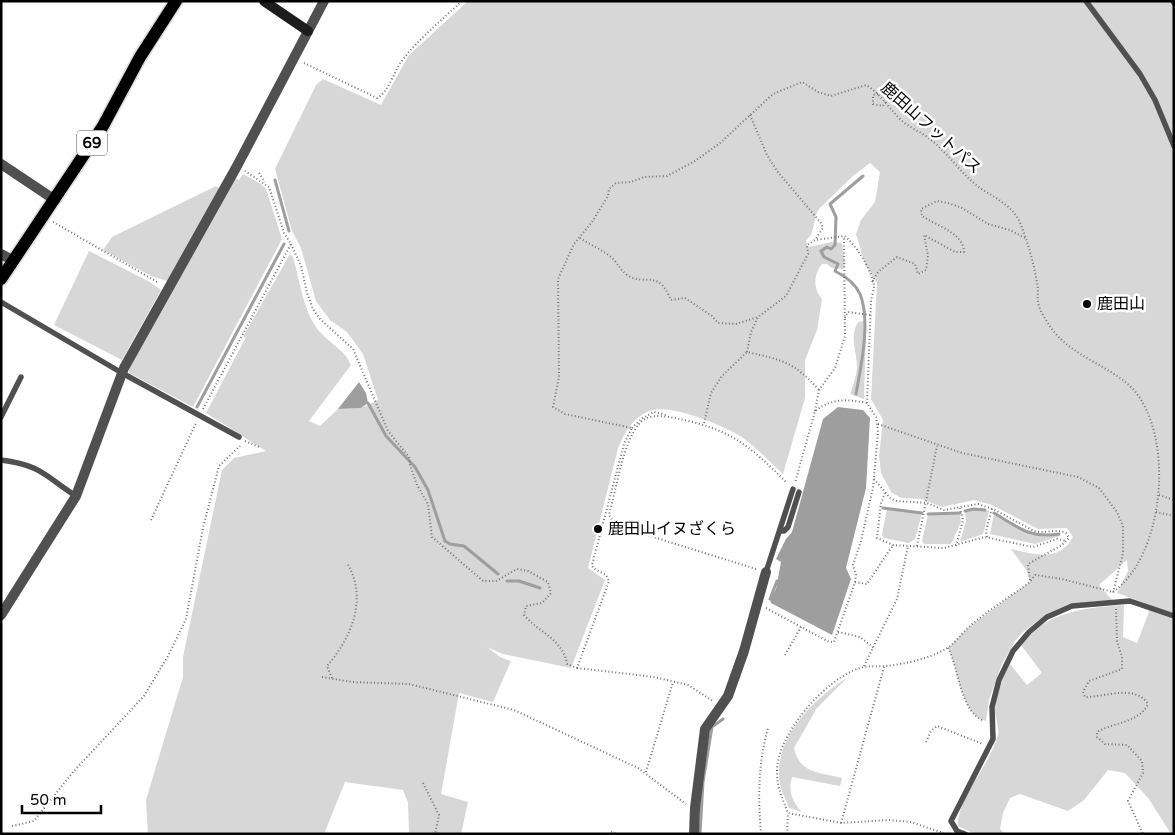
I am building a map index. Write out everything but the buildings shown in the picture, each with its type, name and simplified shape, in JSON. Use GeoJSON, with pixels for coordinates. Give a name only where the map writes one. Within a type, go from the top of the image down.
{"type":"FeatureCollection","features":[{"type":"Feature","properties":{"kind":"main road","name":"69"},"geometry":{"type":"LineString","coordinates":[[1,279],[44,218],[103,126],[140,57],[176,1]]}},
{"type":"Feature","properties":{"kind":"street"},"geometry":{"type":"LineString","coordinates":[[264,1],[308,31]]}},
{"type":"Feature","properties":{"kind":"street"},"geometry":{"type":"LineString","coordinates":[[1,615],[76,496],[122,373],[295,58],[324,1]]}},
{"type":"Feature","properties":{"kind":"street"},"geometry":{"type":"LineString","coordinates":[[1,164],[55,200]]}},
{"type":"Feature","properties":{"kind":"street"},"geometry":{"type":"LineString","coordinates":[[1,254],[14,261]]}},
{"type":"Feature","properties":{"kind":"street"},"geometry":{"type":"LineString","coordinates":[[694,834],[695,808],[705,729],[728,696],[744,651],[766,572]]}},
{"type":"Feature","properties":{"kind":"lane"},"geometry":{"type":"LineString","coordinates":[[1086,1],[1140,74],[1155,100],[1174,146]]}},
{"type":"Feature","properties":{"kind":"lane"},"geometry":{"type":"LineString","coordinates":[[1,302],[122,373],[239,437]]}},
{"type":"Feature","properties":{"kind":"lane"},"geometry":{"type":"LineString","coordinates":[[1,417],[21,377]]}},
{"type":"Feature","properties":{"kind":"lane"},"geometry":{"type":"LineString","coordinates":[[1,460],[28,465],[51,477],[76,496]]}},
{"type":"Feature","properties":{"kind":"lane"},"geometry":{"type":"LineString","coordinates":[[766,572],[780,530],[784,531],[788,527],[796,491]]}},
{"type":"Feature","properties":{"kind":"lane"},"geometry":{"type":"LineString","coordinates":[[965,834],[957,831],[952,821],[962,796],[990,748],[993,739],[991,723],[993,700],[999,680],[1013,651],[1029,632],[1047,617],[1072,606],[1130,601],[1174,616]]}},
{"type":"Feature","properties":{"kind":"path"},"geometry":{"type":"LineString","coordinates":[[295,58],[377,98],[382,96],[394,72],[414,44],[462,1]]}},
{"type":"Feature","properties":{"kind":"path","name":"鹿田山フットパス"},"geometry":{"type":"LineString","coordinates":[[632,428],[566,414],[553,407],[552,404],[559,376],[558,279],[571,250],[608,196],[609,189],[616,183],[667,176],[709,151],[773,94],[802,82],[818,92],[832,96],[866,85],[886,101],[900,119],[930,139],[978,186],[1013,210],[1022,225],[1038,284],[1038,302],[1051,328],[1070,348],[1103,367],[1132,389],[1152,420],[1161,462],[1156,512],[1145,547],[1125,582],[1113,592]]}},
{"type":"Feature","properties":{"kind":"path"},"geometry":{"type":"LineString","coordinates":[[878,94],[873,95],[872,100],[876,106],[882,106],[886,101]]}},
{"type":"Feature","properties":{"kind":"path"},"geometry":{"type":"LineString","coordinates":[[750,114],[777,171],[821,223],[822,228],[815,240]]}},
{"type":"Feature","properties":{"kind":"path"},"geometry":{"type":"LineString","coordinates":[[241,169],[266,184]]}},
{"type":"Feature","properties":{"kind":"path"},"geometry":{"type":"LineString","coordinates":[[259,173],[266,184],[284,233],[302,266],[307,293],[313,309],[320,319],[347,342],[358,357],[388,431],[409,458],[417,485],[428,504],[432,537],[459,558],[477,578],[488,582],[496,581],[518,569],[528,571],[548,582],[551,593],[546,600],[526,606],[524,615],[544,633],[557,641],[566,653],[567,664],[577,668],[688,685],[713,701],[720,709]]}},
{"type":"Feature","properties":{"kind":"path"},"geometry":{"type":"LineString","coordinates":[[872,282],[878,272],[897,257],[915,264],[918,274],[926,270],[928,260],[924,235],[955,252],[964,252],[963,244],[952,233],[922,216],[921,209],[938,201],[962,208],[988,224],[1010,230],[1025,238]]}},
{"type":"Feature","properties":{"kind":"path"},"geometry":{"type":"LineString","coordinates":[[44,218],[170,288]]}},
{"type":"Feature","properties":{"kind":"path"},"geometry":{"type":"LineString","coordinates":[[580,238],[613,259],[618,268],[629,276],[654,280],[666,288],[671,300],[685,298],[712,316],[718,323],[736,324],[758,317],[786,296],[808,254],[806,245],[815,240],[844,236],[849,239],[862,258],[872,282],[867,403],[878,424],[874,479],[861,541],[853,565],[856,575],[855,582],[834,642],[829,642],[757,603]]}},
{"type":"Feature","properties":{"kind":"path"},"geometry":{"type":"LineString","coordinates":[[766,572],[615,525],[612,522],[610,511],[631,438],[642,421],[660,415],[704,424],[723,431],[747,445],[796,491],[819,390],[835,368],[845,336],[844,236]]}},
{"type":"Feature","properties":{"kind":"path"},"geometry":{"type":"LineString","coordinates":[[151,520],[200,414],[291,244]]}},
{"type":"Feature","properties":{"kind":"path"},"geometry":{"type":"LineString","coordinates":[[845,318],[848,312],[870,315]]}},
{"type":"Feature","properties":{"kind":"path"},"geometry":{"type":"LineString","coordinates":[[704,424],[711,393],[722,376],[747,352],[751,332],[758,317]]}},
{"type":"Feature","properties":{"kind":"path"},"geometry":{"type":"LineString","coordinates":[[747,352],[790,363],[805,374],[819,390]]}},
{"type":"Feature","properties":{"kind":"path"},"geometry":{"type":"LineString","coordinates":[[815,412],[833,401],[848,400],[867,403]]}},
{"type":"Feature","properties":{"kind":"path"},"geometry":{"type":"LineString","coordinates":[[577,668],[609,581],[606,575],[593,568],[592,564],[624,444],[632,428],[640,419],[654,412],[668,417]]}},
{"type":"Feature","properties":{"kind":"path"},"geometry":{"type":"LineString","coordinates":[[787,834],[788,813],[779,790],[778,760],[788,734],[819,696],[847,674],[864,666],[884,667],[909,662],[948,648],[969,627],[1030,582],[1035,575],[1113,592],[1124,547],[1123,526],[1118,512],[1099,488],[1071,475],[962,454],[878,424]]}},
{"type":"Feature","properties":{"kind":"path"},"geometry":{"type":"LineString","coordinates":[[239,437],[259,447]]}},
{"type":"Feature","properties":{"kind":"path"},"geometry":{"type":"LineString","coordinates":[[12,826],[34,821],[73,772],[144,696],[168,656],[186,620],[204,528],[219,466],[245,441]]}},
{"type":"Feature","properties":{"kind":"path"},"geometry":{"type":"LineString","coordinates":[[917,546],[937,446]]}},
{"type":"Feature","properties":{"kind":"path"},"geometry":{"type":"LineString","coordinates":[[874,479],[885,493],[897,501],[927,503],[944,510],[978,504],[992,508],[1034,531],[1064,531],[1068,536],[1067,541]]}},
{"type":"Feature","properties":{"kind":"path"},"geometry":{"type":"LineString","coordinates":[[885,493],[881,503],[877,538],[880,542],[893,546],[944,548],[987,537],[1033,547],[1057,539],[1067,541]]}},
{"type":"Feature","properties":{"kind":"path"},"geometry":{"type":"LineString","coordinates":[[1159,495],[1174,500]]}},
{"type":"Feature","properties":{"kind":"path"},"geometry":{"type":"LineString","coordinates":[[956,546],[963,520],[960,508]]}},
{"type":"Feature","properties":{"kind":"path"},"geometry":{"type":"LineString","coordinates":[[987,537],[986,531],[992,508]]}},
{"type":"Feature","properties":{"kind":"path"},"geometry":{"type":"LineString","coordinates":[[1156,512],[1174,516]]}},
{"type":"Feature","properties":{"kind":"path"},"geometry":{"type":"LineString","coordinates":[[1030,582],[1028,564],[1067,541]]}},
{"type":"Feature","properties":{"kind":"path"},"geometry":{"type":"LineString","coordinates":[[855,582],[867,584],[893,546]]}},
{"type":"Feature","properties":{"kind":"path"},"geometry":{"type":"LineString","coordinates":[[864,666],[897,599],[908,546]]}},
{"type":"Feature","properties":{"kind":"path"},"geometry":{"type":"LineString","coordinates":[[332,678],[327,666],[343,648],[354,619],[356,607],[355,576],[347,563]]}},
{"type":"Feature","properties":{"kind":"path"},"geometry":{"type":"LineString","coordinates":[[1116,602],[1117,641],[1122,657],[1122,668],[1089,681],[1083,692],[1086,697],[1135,692],[1143,696],[1148,704],[1144,711],[1135,718],[1098,732],[1097,737],[1105,744],[1127,745],[1142,761],[1143,773],[1128,801],[1143,834]]}},
{"type":"Feature","properties":{"kind":"path"},"geometry":{"type":"LineString","coordinates":[[785,655],[801,627]]}},
{"type":"Feature","properties":{"kind":"path"},"geometry":{"type":"LineString","coordinates":[[837,632],[860,637],[874,648]]}},
{"type":"Feature","properties":{"kind":"path"},"geometry":{"type":"LineString","coordinates":[[948,648],[963,695],[969,706],[976,716],[991,723]]}},
{"type":"Feature","properties":{"kind":"path"},"geometry":{"type":"LineString","coordinates":[[841,823],[884,667]]}},
{"type":"Feature","properties":{"kind":"path"},"geometry":{"type":"LineString","coordinates":[[322,677],[352,682],[409,684],[514,710],[646,772],[687,805],[695,808]]}},
{"type":"Feature","properties":{"kind":"path"},"geometry":{"type":"LineString","coordinates":[[646,772],[673,682]]}},
{"type":"Feature","properties":{"kind":"path"},"geometry":{"type":"LineString","coordinates":[[926,742],[931,731],[937,726],[974,739],[990,748]]}},
{"type":"Feature","properties":{"kind":"path"},"geometry":{"type":"LineString","coordinates":[[761,834],[758,792],[759,768],[768,728]]}},
{"type":"Feature","properties":{"kind":"path"},"geometry":{"type":"LineString","coordinates":[[423,783],[439,815],[436,834]]}},
{"type":"Feature","properties":{"kind":"path"},"geometry":{"type":"LineString","coordinates":[[788,813],[841,823],[889,820],[911,822],[946,834]]}},
{"type":"Feature","properties":{"kind":"path"},"geometry":{"type":"LineString","coordinates":[[610,832],[619,834]]}},
{"type":"Feature","properties":{"kind":"shaded area"},"geometry":{"type":"Polygon","coordinates":[[[468,1],[1174,1],[1174,834],[1171,834],[1149,799],[1125,773],[1108,770],[1084,800],[1068,811],[1020,794],[1010,798],[1003,813],[1000,829],[1005,834],[975,834],[958,826],[959,816],[968,793],[988,758],[998,735],[995,712],[996,699],[1010,664],[1027,685],[1042,673],[1021,645],[1042,625],[1054,618],[1081,610],[1124,605],[1123,637],[1137,643],[1149,612],[1145,603],[1117,593],[1128,571],[1127,560],[1099,585],[1112,600],[1069,604],[1047,614],[1023,632],[1015,641],[1001,666],[989,700],[986,721],[978,717],[971,710],[961,690],[948,648],[969,627],[1030,582],[1027,571],[1011,549],[1045,555],[1053,554],[1061,551],[1073,537],[1067,528],[1038,529],[992,505],[974,500],[942,507],[922,499],[901,498],[891,492],[881,473],[879,456],[883,420],[871,399],[877,283],[865,264],[856,234],[861,220],[875,202],[880,172],[870,163],[853,176],[819,209],[812,232],[806,241],[808,247],[832,242],[842,243],[845,264],[843,269],[832,268],[827,264],[822,264],[817,273],[815,282],[817,291],[822,299],[817,330],[805,360],[805,398],[783,474],[757,449],[740,436],[698,417],[662,409],[646,412],[635,420],[618,448],[588,568],[605,580],[571,668],[503,654],[487,647],[500,657],[511,661],[493,702],[459,693],[441,794],[468,802],[461,834],[409,834],[408,803],[403,790],[345,782],[324,834],[148,834],[146,800],[183,677],[183,657],[222,470],[234,458],[266,451],[206,413],[245,339],[244,335],[290,254],[293,257],[309,314],[319,331],[345,355],[351,365],[309,421],[320,426],[338,409],[361,408],[378,400],[363,354],[347,332],[330,320],[316,301],[301,248],[292,231],[275,169],[316,85],[323,79],[381,105],[409,55],[468,1]]]}},
{"type":"Feature","properties":{"kind":"shaded area"},"geometry":{"type":"Polygon","coordinates":[[[243,174],[266,189],[282,239],[193,407],[129,373],[129,369],[234,177],[239,180],[243,174]]]}},
{"type":"Feature","properties":{"kind":"shaded area"},"geometry":{"type":"Polygon","coordinates":[[[216,186],[221,189],[167,281],[151,276],[103,250],[112,237],[216,186]]]}},
{"type":"Feature","properties":{"kind":"shaded area"},"geometry":{"type":"Polygon","coordinates":[[[89,251],[150,282],[161,290],[122,360],[54,325],[89,251]]]}},
{"type":"Feature","properties":{"kind":"shaded area"},"geometry":{"type":"Polygon","coordinates":[[[866,321],[864,399],[850,394],[857,368],[854,344],[855,328],[858,322],[866,321]]]}},
{"type":"Feature","properties":{"kind":"shaded area"},"geometry":{"type":"Polygon","coordinates":[[[359,382],[366,393],[368,403],[361,408],[338,409],[359,382]]]}},
{"type":"Feature","properties":{"kind":"shaded area"},"geometry":{"type":"Polygon","coordinates":[[[838,407],[863,410],[870,418],[866,488],[846,568],[851,579],[832,635],[771,603],[770,599],[776,589],[781,562],[776,559],[786,539],[792,532],[823,419],[838,407]]]}},
{"type":"Feature","properties":{"kind":"shaded area"},"geometry":{"type":"Polygon","coordinates":[[[887,508],[922,513],[915,539],[909,543],[884,538],[882,535],[887,508]]]}},
{"type":"Feature","properties":{"kind":"shaded area"},"geometry":{"type":"Polygon","coordinates":[[[974,509],[989,511],[983,534],[960,542],[966,521],[965,511],[974,509]]]}},
{"type":"Feature","properties":{"kind":"shaded area"},"geometry":{"type":"Polygon","coordinates":[[[960,513],[961,522],[951,544],[924,544],[922,541],[928,514],[960,513]]]}},
{"type":"Feature","properties":{"kind":"shaded area"},"geometry":{"type":"Polygon","coordinates":[[[994,513],[1025,531],[1040,535],[1059,534],[1060,536],[1035,544],[990,534],[994,513]]]}},
{"type":"Feature","properties":{"kind":"shaded area"},"geometry":{"type":"Polygon","coordinates":[[[848,677],[817,708],[794,748],[797,757],[806,767],[818,773],[842,778],[840,786],[792,777],[790,787],[792,796],[802,812],[789,808],[779,779],[780,760],[785,745],[792,731],[811,706],[848,677]]]}},
{"type":"Feature","properties":{"kind":"waterway"},"geometry":{"type":"LineString","coordinates":[[856,394],[864,344],[865,317],[863,305],[860,294],[853,283],[835,271],[838,264],[824,257],[821,251],[827,247],[831,249],[835,245],[836,217],[830,204],[863,176]]}},
{"type":"Feature","properties":{"kind":"waterway"},"geometry":{"type":"LineString","coordinates":[[275,180],[289,231]]}},
{"type":"Feature","properties":{"kind":"waterway"},"geometry":{"type":"LineString","coordinates":[[197,407],[284,244]]}},
{"type":"Feature","properties":{"kind":"waterway"},"geometry":{"type":"LineString","coordinates":[[368,403],[386,436],[415,467],[428,490],[445,541],[450,544],[464,546],[498,574]]}},
{"type":"Feature","properties":{"kind":"waterway"},"geometry":{"type":"LineString","coordinates":[[883,508],[922,513]]}},
{"type":"Feature","properties":{"kind":"waterway"},"geometry":{"type":"LineString","coordinates":[[965,511],[974,509],[985,510]]}},
{"type":"Feature","properties":{"kind":"waterway"},"geometry":{"type":"LineString","coordinates":[[928,514],[960,513]]}},
{"type":"Feature","properties":{"kind":"waterway"},"geometry":{"type":"LineString","coordinates":[[994,513],[1025,531],[1040,535],[1059,534]]}},
{"type":"Feature","properties":{"kind":"waterway"},"geometry":{"type":"LineString","coordinates":[[507,581],[519,581],[540,588]]}},
{"type":"Feature","properties":{"kind":"waterway"},"geometry":{"type":"LineString","coordinates":[[770,599],[777,581],[782,581]]}},
{"type":"Feature","properties":{"kind":"waterway"},"geometry":{"type":"LineString","coordinates":[[700,834],[703,782],[712,727],[723,719]]}},
{"type":"Feature","properties":{"kind":"place","name":"鹿田山"},"geometry":{"type":"Point","coordinates":[1087,304]}},
{"type":"Feature","properties":{"kind":"place","name":"鹿田山イヌざくら"},"geometry":{"type":"Point","coordinates":[598,529]}}]}
